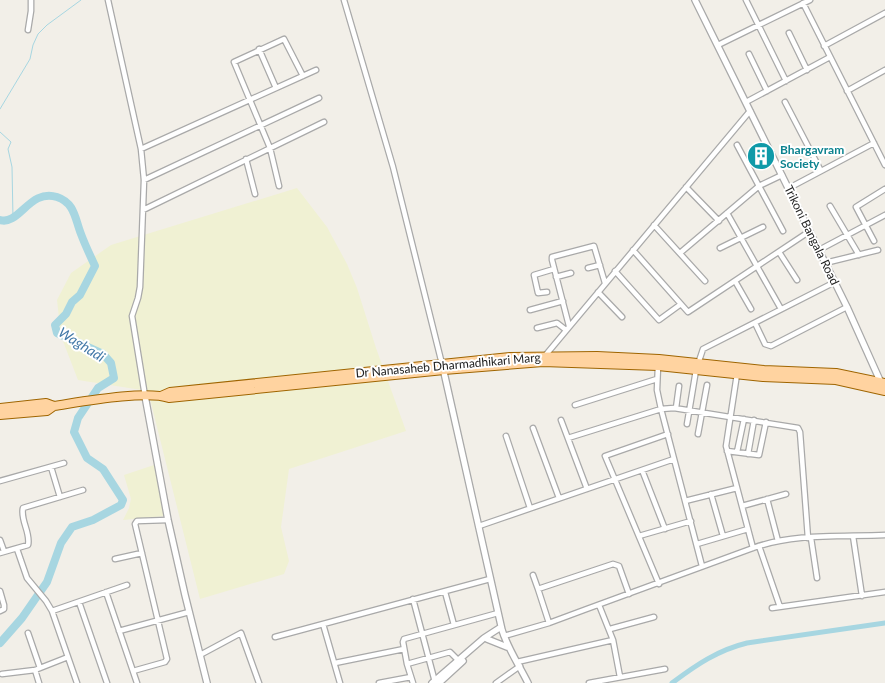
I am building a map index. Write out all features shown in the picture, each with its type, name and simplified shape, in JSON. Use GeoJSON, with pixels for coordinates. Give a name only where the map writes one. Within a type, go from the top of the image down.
{"type":"FeatureCollection","features":[{"type":"Feature","properties":{"kind":"main road","name":"Dr Nanasaheb Dharmadhikari Marg"},"geometry":{"type":"LineString","coordinates":[[0,408],[46,404],[54,406],[116,398],[161,396],[170,392],[443,367],[510,357],[659,362],[697,366],[836,373],[884,389]]}},
{"type":"Feature","properties":{"kind":"main road","name":"Dr Nanasaheb Dharmadhikari Marg"},"geometry":{"type":"LineString","coordinates":[[697,366],[737,374],[836,380],[884,389]]}},
{"type":"Feature","properties":{"kind":"main road","name":"Dr Nanasaheb Dharmadhikari Marg"},"geometry":{"type":"LineString","coordinates":[[0,416],[46,411],[54,406]]}},
{"type":"Feature","properties":{"kind":"street"},"geometry":{"type":"LineString","coordinates":[[28,30],[31,12],[30,0]]}},
{"type":"Feature","properties":{"kind":"street"},"geometry":{"type":"LineString","coordinates":[[108,0],[141,149],[144,180],[140,287],[132,316],[168,520],[207,683]]}},
{"type":"Feature","properties":{"kind":"street"},"geometry":{"type":"LineString","coordinates":[[344,0],[393,167],[443,367],[502,631],[507,647],[519,664],[528,683]]}},
{"type":"Feature","properties":{"kind":"street","name":"Trikoni Bangala Road"},"geometry":{"type":"LineString","coordinates":[[695,0],[835,282],[884,389]]}},
{"type":"Feature","properties":{"kind":"street"},"geometry":{"type":"LineString","coordinates":[[746,0],[786,81]]}},
{"type":"Feature","properties":{"kind":"street"},"geometry":{"type":"LineString","coordinates":[[718,45],[810,0]]}},
{"type":"Feature","properties":{"kind":"street"},"geometry":{"type":"LineString","coordinates":[[803,3],[885,165]]}},
{"type":"Feature","properties":{"kind":"street"},"geometry":{"type":"LineString","coordinates":[[824,46],[885,13]]}},
{"type":"Feature","properties":{"kind":"street"},"geometry":{"type":"LineString","coordinates":[[789,33],[807,70]]}},
{"type":"Feature","properties":{"kind":"street"},"geometry":{"type":"LineString","coordinates":[[279,186],[270,148],[233,63],[235,60],[259,49],[286,39],[303,76]]}},
{"type":"Feature","properties":{"kind":"street"},"geometry":{"type":"LineString","coordinates":[[259,49],[276,88]]}},
{"type":"Feature","properties":{"kind":"street"},"geometry":{"type":"LineString","coordinates":[[749,54],[767,91]]}},
{"type":"Feature","properties":{"kind":"street"},"geometry":{"type":"LineString","coordinates":[[746,102],[830,57]]}},
{"type":"Feature","properties":{"kind":"street"},"geometry":{"type":"LineString","coordinates":[[141,149],[316,70]]}},
{"type":"Feature","properties":{"kind":"street"},"geometry":{"type":"LineString","coordinates":[[847,90],[885,70]]}},
{"type":"Feature","properties":{"kind":"street"},"geometry":{"type":"LineString","coordinates":[[144,180],[319,98]]}},
{"type":"Feature","properties":{"kind":"street"},"geometry":{"type":"LineString","coordinates":[[785,102],[820,171]]}},
{"type":"Feature","properties":{"kind":"street"},"geometry":{"type":"LineString","coordinates":[[543,359],[750,111]]}},
{"type":"Feature","properties":{"kind":"street"},"geometry":{"type":"LineString","coordinates":[[143,210],[324,122]]}},
{"type":"Feature","properties":{"kind":"street"},"geometry":{"type":"LineString","coordinates":[[788,188],[874,143]]}},
{"type":"Feature","properties":{"kind":"street"},"geometry":{"type":"LineString","coordinates":[[737,145],[783,231]]}},
{"type":"Feature","properties":{"kind":"street"},"geometry":{"type":"LineString","coordinates":[[880,155],[885,152]]}},
{"type":"Feature","properties":{"kind":"street"},"geometry":{"type":"LineString","coordinates":[[246,159],[255,194]]}},
{"type":"Feature","properties":{"kind":"street"},"geometry":{"type":"LineString","coordinates":[[680,253],[759,186],[782,175]]}},
{"type":"Feature","properties":{"kind":"street"},"geometry":{"type":"LineString","coordinates":[[686,187],[719,221]]}},
{"type":"Feature","properties":{"kind":"street"},"geometry":{"type":"LineString","coordinates":[[874,241],[856,208],[857,205],[885,189]]}},
{"type":"Feature","properties":{"kind":"street"},"geometry":{"type":"LineString","coordinates":[[830,206],[859,255]]}},
{"type":"Feature","properties":{"kind":"street"},"geometry":{"type":"LineString","coordinates":[[727,214],[781,309]]}},
{"type":"Feature","properties":{"kind":"street"},"geometry":{"type":"LineString","coordinates":[[819,250],[885,215]]}},
{"type":"Feature","properties":{"kind":"street"},"geometry":{"type":"LineString","coordinates":[[654,225],[706,281]]}},
{"type":"Feature","properties":{"kind":"street"},"geometry":{"type":"LineString","coordinates":[[720,248],[763,227]]}},
{"type":"Feature","properties":{"kind":"street"},"geometry":{"type":"LineString","coordinates":[[633,250],[687,311],[690,312],[810,231]]}},
{"type":"Feature","properties":{"kind":"street"},"geometry":{"type":"LineString","coordinates":[[568,328],[552,260],[553,257],[595,247],[605,283]]}},
{"type":"Feature","properties":{"kind":"street"},"geometry":{"type":"LineString","coordinates":[[825,262],[878,250]]}},
{"type":"Feature","properties":{"kind":"street"},"geometry":{"type":"LineString","coordinates":[[779,252],[797,280]]}},
{"type":"Feature","properties":{"kind":"street"},"geometry":{"type":"LineString","coordinates":[[588,268],[600,265]]}},
{"type":"Feature","properties":{"kind":"street"},"geometry":{"type":"LineString","coordinates":[[548,292],[538,293],[534,275],[554,269]]}},
{"type":"Feature","properties":{"kind":"street"},"geometry":{"type":"LineString","coordinates":[[615,271],[659,320],[681,304]]}},
{"type":"Feature","properties":{"kind":"street"},"geometry":{"type":"LineString","coordinates":[[556,277],[571,273]]}},
{"type":"Feature","properties":{"kind":"street"},"geometry":{"type":"LineString","coordinates":[[735,281],[751,309]]}},
{"type":"Feature","properties":{"kind":"street"},"geometry":{"type":"LineString","coordinates":[[687,424],[697,366],[704,349],[835,282]]}},
{"type":"Feature","properties":{"kind":"street"},"geometry":{"type":"LineString","coordinates":[[598,292],[622,317]]}},
{"type":"Feature","properties":{"kind":"street"},"geometry":{"type":"LineString","coordinates":[[530,310],[563,301]]}},
{"type":"Feature","properties":{"kind":"street"},"geometry":{"type":"LineString","coordinates":[[755,323],[765,344],[771,346],[847,307]]}},
{"type":"Feature","properties":{"kind":"street"},"geometry":{"type":"LineString","coordinates":[[537,328],[557,323],[568,328]]}},
{"type":"Feature","properties":{"kind":"street"},"geometry":{"type":"LineString","coordinates":[[659,362],[657,379],[661,409],[702,566]]}},
{"type":"Feature","properties":{"kind":"street"},"geometry":{"type":"LineString","coordinates":[[737,374],[726,440],[727,451],[753,548]]}},
{"type":"Feature","properties":{"kind":"street"},"geometry":{"type":"LineString","coordinates":[[575,405],[657,379]]}},
{"type":"Feature","properties":{"kind":"street"},"geometry":{"type":"LineString","coordinates":[[698,434],[707,385]]}},
{"type":"Feature","properties":{"kind":"street"},"geometry":{"type":"LineString","coordinates":[[676,408],[679,386]]}},
{"type":"Feature","properties":{"kind":"street"},"geometry":{"type":"LineString","coordinates":[[568,438],[661,409],[676,408],[797,428],[800,431],[809,538],[817,578]]}},
{"type":"Feature","properties":{"kind":"street"},"geometry":{"type":"LineString","coordinates":[[737,452],[744,418]]}},
{"type":"Feature","properties":{"kind":"street"},"geometry":{"type":"LineString","coordinates":[[561,420],[586,489]]}},
{"type":"Feature","properties":{"kind":"street"},"geometry":{"type":"LineString","coordinates":[[748,454],[754,420]]}},
{"type":"Feature","properties":{"kind":"street"},"geometry":{"type":"LineString","coordinates":[[727,451],[759,455],[766,422]]}},
{"type":"Feature","properties":{"kind":"street"},"geometry":{"type":"LineString","coordinates":[[533,428],[558,498]]}},
{"type":"Feature","properties":{"kind":"street"},"geometry":{"type":"LineString","coordinates":[[659,584],[605,456],[668,434]]}},
{"type":"Feature","properties":{"kind":"street"},"geometry":{"type":"LineString","coordinates":[[506,436],[530,508]]}},
{"type":"Feature","properties":{"kind":"street"},"geometry":{"type":"LineString","coordinates":[[479,526],[674,459]]}},
{"type":"Feature","properties":{"kind":"street"},"geometry":{"type":"LineString","coordinates":[[0,481],[64,463]]}},
{"type":"Feature","properties":{"kind":"street"},"geometry":{"type":"LineString","coordinates":[[52,466],[60,497]]}},
{"type":"Feature","properties":{"kind":"street"},"geometry":{"type":"LineString","coordinates":[[642,470],[665,529]]}},
{"type":"Feature","properties":{"kind":"street"},"geometry":{"type":"LineString","coordinates":[[685,501],[737,488]]}},
{"type":"Feature","properties":{"kind":"street"},"geometry":{"type":"LineString","coordinates":[[0,540],[2,552],[26,546],[29,542],[22,514],[23,508],[83,490]]}},
{"type":"Feature","properties":{"kind":"street"},"geometry":{"type":"LineString","coordinates":[[711,494],[723,536]]}},
{"type":"Feature","properties":{"kind":"street"},"geometry":{"type":"LineString","coordinates":[[742,506],[786,494]]}},
{"type":"Feature","properties":{"kind":"street"},"geometry":{"type":"LineString","coordinates":[[767,499],[778,541]]}},
{"type":"Feature","properties":{"kind":"street"},"geometry":{"type":"LineString","coordinates":[[133,671],[164,662],[167,659],[135,524],[137,521],[168,520]]}},
{"type":"Feature","properties":{"kind":"street"},"geometry":{"type":"LineString","coordinates":[[639,536],[691,521]]}},
{"type":"Feature","properties":{"kind":"street"},"geometry":{"type":"LineString","coordinates":[[696,544],[748,529]]}},
{"type":"Feature","properties":{"kind":"street"},"geometry":{"type":"LineString","coordinates":[[460,661],[484,638],[502,631],[549,623],[759,546],[778,541],[809,538],[885,535]]}},
{"type":"Feature","properties":{"kind":"street"},"geometry":{"type":"LineString","coordinates":[[853,536],[862,596]]}},
{"type":"Feature","properties":{"kind":"street"},"geometry":{"type":"LineString","coordinates":[[759,546],[780,607]]}},
{"type":"Feature","properties":{"kind":"street"},"geometry":{"type":"LineString","coordinates":[[17,549],[27,578],[35,586],[52,611],[77,683]]}},
{"type":"Feature","properties":{"kind":"street"},"geometry":{"type":"LineString","coordinates":[[115,558],[142,553]]}},
{"type":"Feature","properties":{"kind":"street"},"geometry":{"type":"LineString","coordinates":[[538,588],[613,564],[619,566],[629,594]]}},
{"type":"Feature","properties":{"kind":"street"},"geometry":{"type":"LineString","coordinates":[[533,575],[549,623]]}},
{"type":"Feature","properties":{"kind":"street"},"geometry":{"type":"LineString","coordinates":[[275,637],[490,579]]}},
{"type":"Feature","properties":{"kind":"street"},"geometry":{"type":"LineString","coordinates":[[52,611],[127,585]]}},
{"type":"Feature","properties":{"kind":"street"},"geometry":{"type":"LineString","coordinates":[[0,591],[4,605],[4,609],[0,611]]}},
{"type":"Feature","properties":{"kind":"street"},"geometry":{"type":"LineString","coordinates":[[106,592],[137,683]]}},
{"type":"Feature","properties":{"kind":"street"},"geometry":{"type":"LineString","coordinates":[[445,592],[454,625]]}},
{"type":"Feature","properties":{"kind":"street"},"geometry":{"type":"LineString","coordinates":[[772,608],[885,592]]}},
{"type":"Feature","properties":{"kind":"street"},"geometry":{"type":"LineString","coordinates":[[413,599],[435,682],[487,639],[502,631]]}},
{"type":"Feature","properties":{"kind":"street"},"geometry":{"type":"LineString","coordinates":[[79,602],[107,683]]}},
{"type":"Feature","properties":{"kind":"street"},"geometry":{"type":"LineString","coordinates":[[599,605],[610,629],[620,677]]}},
{"type":"Feature","properties":{"kind":"street"},"geometry":{"type":"LineString","coordinates":[[119,631],[189,612]]}},
{"type":"Feature","properties":{"kind":"street"},"geometry":{"type":"LineString","coordinates":[[413,683],[407,664],[404,639],[498,613]]}},
{"type":"Feature","properties":{"kind":"street"},"geometry":{"type":"LineString","coordinates":[[610,629],[654,618]]}},
{"type":"Feature","properties":{"kind":"street"},"geometry":{"type":"LineString","coordinates":[[323,624],[340,683]]}},
{"type":"Feature","properties":{"kind":"street"},"geometry":{"type":"LineString","coordinates":[[200,654],[241,633],[259,683]]}},
{"type":"Feature","properties":{"kind":"street"},"geometry":{"type":"LineString","coordinates":[[28,634],[38,669],[39,683]]}},
{"type":"Feature","properties":{"kind":"street"},"geometry":{"type":"LineString","coordinates":[[487,639],[507,647]]}},
{"type":"Feature","properties":{"kind":"street"},"geometry":{"type":"LineString","coordinates":[[496,683],[519,664],[613,640]]}},
{"type":"Feature","properties":{"kind":"street"},"geometry":{"type":"LineString","coordinates":[[335,663],[404,649]]}},
{"type":"Feature","properties":{"kind":"street"},"geometry":{"type":"LineString","coordinates":[[407,664],[450,652],[460,661]]}},
{"type":"Feature","properties":{"kind":"street"},"geometry":{"type":"LineString","coordinates":[[2,674],[38,669],[68,657]]}},
{"type":"Feature","properties":{"kind":"street"},"geometry":{"type":"LineString","coordinates":[[589,683],[665,670]]}},
{"type":"Feature","properties":{"kind":"street"},"geometry":{"type":"LineString","coordinates":[[380,683],[411,677]]}},
{"type":"Feature","properties":{"kind":"green space"},"geometry":{"type":"Polygon","coordinates":[[[297,188],[327,227],[347,264],[406,431],[289,469],[281,527],[289,561],[284,574],[200,599],[148,391],[78,380],[61,336],[57,300],[71,273],[111,245],[297,188]]]}},
{"type":"Feature","properties":{"kind":"green space"},"geometry":{"type":"Polygon","coordinates":[[[154,465],[165,516],[123,520],[131,499],[124,475],[154,465]]]}},
{"type":"Feature","properties":{"kind":"waterway"},"geometry":{"type":"LineString","coordinates":[[0,109],[30,59],[38,34],[81,0]]}},
{"type":"Feature","properties":{"kind":"waterway"},"geometry":{"type":"LineString","coordinates":[[0,132],[11,142],[8,149],[12,167],[13,218]]}},
{"type":"Feature","properties":{"kind":"waterway","name":"Waghadi"},"geometry":{"type":"LineString","coordinates":[[0,220],[13,218],[32,202],[48,196],[57,197],[68,203],[74,212],[95,266],[80,295],[72,302],[66,314],[55,325],[57,333],[103,354],[111,363],[114,378],[98,388],[78,418],[74,432],[87,458],[103,469],[123,500],[121,505],[93,520],[72,527],[61,543],[47,582],[22,618],[0,643]]}},
{"type":"Feature","properties":{"kind":"waterway"},"geometry":{"type":"LineString","coordinates":[[672,683],[708,659],[736,646],[885,623]]}},
{"type":"Feature","properties":{"kind":"place","name":"Bhargavram Society"},"geometry":{"type":"Point","coordinates":[761,156]}}]}
